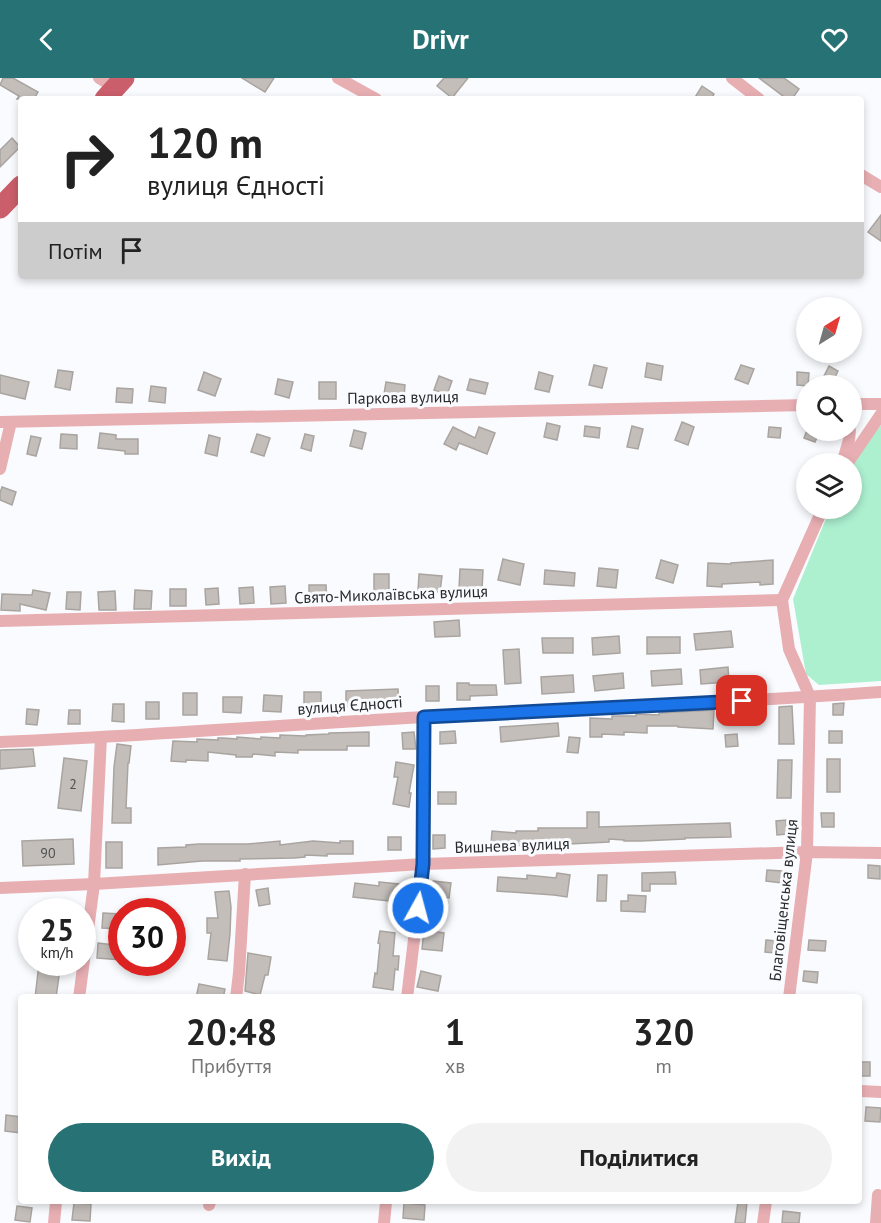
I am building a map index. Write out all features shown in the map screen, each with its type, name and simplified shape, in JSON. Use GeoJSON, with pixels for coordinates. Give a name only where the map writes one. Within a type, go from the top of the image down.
{"type":"FeatureCollection","features":[{"type":"Feature","properties":{"kind":"highway"},"geometry":{"type":"LineString","coordinates":[[0,208],[18,189]]}},
{"type":"Feature","properties":{"kind":"street"},"geometry":{"type":"LineString","coordinates":[[338,78],[371,96]]}},
{"type":"Feature","properties":{"kind":"street"},"geometry":{"type":"LineString","coordinates":[[732,78],[755,96]]}},
{"type":"Feature","properties":{"kind":"street"},"geometry":{"type":"LineString","coordinates":[[864,177],[881,187]]}},
{"type":"Feature","properties":{"kind":"street"},"geometry":{"type":"LineString","coordinates":[[862,404],[881,404]]}},
{"type":"Feature","properties":{"kind":"street","name":"Паркова вулиця"},"geometry":{"type":"LineString","coordinates":[[6,422],[796,405]]}},
{"type":"Feature","properties":{"kind":"street"},"geometry":{"type":"LineString","coordinates":[[854,453],[881,414]]}},
{"type":"Feature","properties":{"kind":"street"},"geometry":{"type":"LineString","coordinates":[[0,469],[6,422]]}},
{"type":"Feature","properties":{"kind":"street"},"geometry":{"type":"LineString","coordinates":[[810,697],[789,649],[782,600],[818,519]]}},
{"type":"Feature","properties":{"kind":"street","name":"Свято-Миколаївська вулиця"},"geometry":{"type":"LineString","coordinates":[[0,621],[782,600]]}},
{"type":"Feature","properties":{"kind":"street","name":"вулиця Єдності"},"geometry":{"type":"LineString","coordinates":[[0,742],[881,692]]}},
{"type":"Feature","properties":{"kind":"street","name":"Благовіщенська вулиця"},"geometry":{"type":"LineString","coordinates":[[789,994],[807,852],[810,697]]}},
{"type":"Feature","properties":{"kind":"street"},"geometry":{"type":"LineString","coordinates":[[407,994],[423,864],[424,717]]}},
{"type":"Feature","properties":{"kind":"street"},"geometry":{"type":"LineString","coordinates":[[80,994],[94,884],[101,737]]}},
{"type":"Feature","properties":{"kind":"street","name":"Вишнева вулиця"},"geometry":{"type":"LineString","coordinates":[[0,888],[423,864],[807,852],[881,853]]}},
{"type":"Feature","properties":{"kind":"street"},"geometry":{"type":"LineString","coordinates":[[236,994],[244,874]]}},
{"type":"Feature","properties":{"kind":"street"},"geometry":{"type":"LineString","coordinates":[[862,1091],[881,1092]]}},
{"type":"Feature","properties":{"kind":"street"},"geometry":{"type":"LineString","coordinates":[[876,1223],[878,1196]]}},
{"type":"Feature","properties":{"kind":"street"},"geometry":{"type":"LineString","coordinates":[[54,1223],[56,1204]]}},
{"type":"Feature","properties":{"kind":"street"},"geometry":{"type":"LineString","coordinates":[[384,1223],[386,1204]]}},
{"type":"Feature","properties":{"kind":"street"},"geometry":{"type":"LineString","coordinates":[[763,1223],[766,1204]]}},
{"type":"Feature","properties":{"kind":"green space"},"geometry":{"type":"Polygon","coordinates":[[[881,425],[881,681],[819,685],[806,674],[793,599],[826,519],[862,519],[862,453],[860,453],[881,425]]]}},
{"type":"Feature","properties":{"kind":"building"},"geometry":{"type":"Polygon","coordinates":[[[3,78],[13,78],[38,92],[36,96],[19,96],[0,85],[3,78]]]}},
{"type":"Feature","properties":{"kind":"building"},"geometry":{"type":"Polygon","coordinates":[[[242,78],[274,78],[265,92],[242,78]]]}},
{"type":"Feature","properties":{"kind":"building"},"geometry":{"type":"Polygon","coordinates":[[[444,78],[468,78],[454,96],[450,96],[437,86],[444,78]]]}},
{"type":"Feature","properties":{"kind":"building"},"geometry":{"type":"Polygon","coordinates":[[[759,78],[784,78],[799,89],[794,96],[783,96],[759,78]]]}},
{"type":"Feature","properties":{"kind":"building"},"geometry":{"type":"Polygon","coordinates":[[[702,86],[714,94],[713,96],[696,96],[702,86]]]}},
{"type":"Feature","properties":{"kind":"building"},"geometry":{"type":"Polygon","coordinates":[[[12,138],[18,145],[18,149],[0,167],[0,150],[12,138]]]}},
{"type":"Feature","properties":{"kind":"building"},"geometry":{"type":"Polygon","coordinates":[[[881,215],[881,241],[868,232],[881,215]]]}},
{"type":"Feature","properties":{"kind":"building"},"geometry":{"type":"Polygon","coordinates":[[[647,363],[663,366],[661,380],[645,377],[647,363]]]}},
{"type":"Feature","properties":{"kind":"building"},"geometry":{"type":"Polygon","coordinates":[[[594,365],[607,368],[602,388],[589,385],[594,365]]]}},
{"type":"Feature","properties":{"kind":"building"},"geometry":{"type":"Polygon","coordinates":[[[741,365],[754,369],[748,384],[735,379],[741,365]]]}},
{"type":"Feature","properties":{"kind":"building"},"geometry":{"type":"Polygon","coordinates":[[[829,366],[838,371],[836,375],[824,375],[829,366]]]}},
{"type":"Feature","properties":{"kind":"building"},"geometry":{"type":"Polygon","coordinates":[[[58,370],[73,372],[70,390],[55,387],[58,370]]]}},
{"type":"Feature","properties":{"kind":"building"},"geometry":{"type":"Polygon","coordinates":[[[204,372],[221,379],[215,396],[198,390],[204,372]]]}},
{"type":"Feature","properties":{"kind":"building"},"geometry":{"type":"Polygon","coordinates":[[[539,372],[553,376],[549,392],[535,389],[539,372]]]}},
{"type":"Feature","properties":{"kind":"building"},"geometry":{"type":"Polygon","coordinates":[[[797,372],[809,373],[809,375],[797,375],[797,372]]]}},
{"type":"Feature","properties":{"kind":"building"},"geometry":{"type":"Polygon","coordinates":[[[0,375],[29,382],[25,399],[0,393],[0,375]]]}},
{"type":"Feature","properties":{"kind":"building"},"geometry":{"type":"Polygon","coordinates":[[[439,376],[452,381],[447,395],[434,390],[439,376]]]}},
{"type":"Feature","properties":{"kind":"building"},"geometry":{"type":"Polygon","coordinates":[[[278,379],[293,382],[289,398],[275,394],[278,379]]]}},
{"type":"Feature","properties":{"kind":"building"},"geometry":{"type":"Polygon","coordinates":[[[470,379],[488,383],[485,394],[467,390],[470,379]]]}},
{"type":"Feature","properties":{"kind":"building"},"geometry":{"type":"Polygon","coordinates":[[[319,382],[336,382],[336,399],[319,399],[319,382]]]}},
{"type":"Feature","properties":{"kind":"building"},"geometry":{"type":"Polygon","coordinates":[[[386,382],[405,385],[404,397],[384,394],[386,382]]]}},
{"type":"Feature","properties":{"kind":"building"},"geometry":{"type":"Polygon","coordinates":[[[151,386],[166,388],[165,403],[149,401],[151,386]]]}},
{"type":"Feature","properties":{"kind":"building"},"geometry":{"type":"Polygon","coordinates":[[[117,388],[133,389],[132,403],[116,402],[117,388]]]}},
{"type":"Feature","properties":{"kind":"building"},"geometry":{"type":"Polygon","coordinates":[[[682,422],[694,427],[688,445],[675,440],[682,422]]]}},
{"type":"Feature","properties":{"kind":"building"},"geometry":{"type":"Polygon","coordinates":[[[547,423],[560,426],[557,440],[544,437],[547,423]]]}},
{"type":"Feature","properties":{"kind":"building"},"geometry":{"type":"Polygon","coordinates":[[[585,426],[600,428],[599,438],[584,436],[585,426]]]}},
{"type":"Feature","properties":{"kind":"building"},"geometry":{"type":"Polygon","coordinates":[[[632,426],[643,429],[638,449],[627,447],[632,426]]]}},
{"type":"Feature","properties":{"kind":"building"},"geometry":{"type":"Polygon","coordinates":[[[453,427],[475,438],[479,427],[495,433],[487,454],[459,443],[456,450],[444,444],[453,427]]]}},
{"type":"Feature","properties":{"kind":"building"},"geometry":{"type":"Polygon","coordinates":[[[769,427],[781,428],[780,438],[768,437],[769,427]]]}},
{"type":"Feature","properties":{"kind":"building"},"geometry":{"type":"Polygon","coordinates":[[[354,430],[366,433],[362,449],[350,446],[354,430]]]}},
{"type":"Feature","properties":{"kind":"building"},"geometry":{"type":"Polygon","coordinates":[[[100,433],[116,435],[116,439],[138,439],[138,454],[125,454],[125,451],[98,448],[100,433]]]}},
{"type":"Feature","properties":{"kind":"building"},"geometry":{"type":"Polygon","coordinates":[[[61,434],[77,435],[77,449],[60,448],[61,434]]]}},
{"type":"Feature","properties":{"kind":"building"},"geometry":{"type":"Polygon","coordinates":[[[257,434],[270,438],[264,456],[251,452],[257,434]]]}},
{"type":"Feature","properties":{"kind":"building"},"geometry":{"type":"Polygon","coordinates":[[[305,434],[314,436],[311,451],[301,448],[305,434]]]}},
{"type":"Feature","properties":{"kind":"building"},"geometry":{"type":"Polygon","coordinates":[[[209,435],[220,438],[217,456],[205,453],[209,435]]]}},
{"type":"Feature","properties":{"kind":"building"},"geometry":{"type":"Polygon","coordinates":[[[31,436],[41,438],[36,456],[27,454],[31,436]]]}},
{"type":"Feature","properties":{"kind":"building"},"geometry":{"type":"Polygon","coordinates":[[[2,487],[16,492],[12,505],[0,500],[2,487]]]}},
{"type":"Feature","properties":{"kind":"building"},"geometry":{"type":"Polygon","coordinates":[[[503,559],[524,564],[520,585],[498,580],[503,559]]]}},
{"type":"Feature","properties":{"kind":"building"},"geometry":{"type":"Polygon","coordinates":[[[661,560],[678,565],[673,583],[656,578],[661,560]]]}},
{"type":"Feature","properties":{"kind":"building"},"geometry":{"type":"Polygon","coordinates":[[[773,560],[773,584],[760,585],[760,582],[722,584],[722,587],[707,586],[708,563],[731,564],[773,560]]]}},
{"type":"Feature","properties":{"kind":"building"},"geometry":{"type":"Polygon","coordinates":[[[599,568],[618,570],[616,588],[597,586],[599,568]]]}},
{"type":"Feature","properties":{"kind":"building"},"geometry":{"type":"Polygon","coordinates":[[[460,569],[483,570],[482,590],[459,589],[460,569]]]}},
{"type":"Feature","properties":{"kind":"building"},"geometry":{"type":"Polygon","coordinates":[[[545,570],[575,573],[574,586],[544,584],[545,570]]]}},
{"type":"Feature","properties":{"kind":"building"},"geometry":{"type":"Polygon","coordinates":[[[374,574],[389,574],[389,591],[374,591],[374,574]]]}},
{"type":"Feature","properties":{"kind":"building"},"geometry":{"type":"Polygon","coordinates":[[[419,574],[442,576],[440,592],[418,591],[419,574]]]}},
{"type":"Feature","properties":{"kind":"building"},"geometry":{"type":"Polygon","coordinates":[[[309,585],[326,585],[327,602],[309,602],[309,585]]]}},
{"type":"Feature","properties":{"kind":"building"},"geometry":{"type":"Polygon","coordinates":[[[285,586],[286,603],[271,604],[270,587],[285,586]]]}},
{"type":"Feature","properties":{"kind":"building"},"geometry":{"type":"Polygon","coordinates":[[[253,587],[254,603],[240,604],[239,588],[253,587]]]}},
{"type":"Feature","properties":{"kind":"building"},"geometry":{"type":"Polygon","coordinates":[[[218,588],[219,604],[206,605],[205,589],[218,588]]]}},
{"type":"Feature","properties":{"kind":"building"},"geometry":{"type":"Polygon","coordinates":[[[170,589],[186,589],[186,606],[170,606],[170,589]]]}},
{"type":"Feature","properties":{"kind":"building"},"geometry":{"type":"Polygon","coordinates":[[[33,590],[50,593],[46,610],[20,604],[20,611],[1,610],[2,594],[32,595],[33,590]]]}},
{"type":"Feature","properties":{"kind":"building"},"geometry":{"type":"Polygon","coordinates":[[[135,590],[152,591],[151,609],[134,609],[135,590]]]}},
{"type":"Feature","properties":{"kind":"building"},"geometry":{"type":"Polygon","coordinates":[[[115,591],[116,610],[99,610],[98,592],[115,591]]]}},
{"type":"Feature","properties":{"kind":"building"},"geometry":{"type":"Polygon","coordinates":[[[67,592],[81,592],[80,610],[66,609],[67,592]]]}},
{"type":"Feature","properties":{"kind":"building"},"geometry":{"type":"Polygon","coordinates":[[[459,620],[460,636],[435,637],[434,622],[459,620]]]}},
{"type":"Feature","properties":{"kind":"building"},"geometry":{"type":"Polygon","coordinates":[[[731,631],[733,647],[696,650],[694,634],[731,631]]]}},
{"type":"Feature","properties":{"kind":"building"},"geometry":{"type":"Polygon","coordinates":[[[619,636],[620,653],[593,655],[592,638],[619,636]]]}},
{"type":"Feature","properties":{"kind":"building"},"geometry":{"type":"Polygon","coordinates":[[[647,637],[680,637],[680,653],[647,654],[647,637]]]}},
{"type":"Feature","properties":{"kind":"building"},"geometry":{"type":"Polygon","coordinates":[[[542,638],[573,638],[573,653],[543,653],[542,638]]]}},
{"type":"Feature","properties":{"kind":"building"},"geometry":{"type":"Polygon","coordinates":[[[519,649],[521,683],[505,684],[503,650],[519,649]]]}},
{"type":"Feature","properties":{"kind":"building"},"geometry":{"type":"Polygon","coordinates":[[[728,667],[729,682],[701,684],[700,670],[728,667]]]}},
{"type":"Feature","properties":{"kind":"building"},"geometry":{"type":"Polygon","coordinates":[[[681,669],[682,684],[652,686],[651,671],[681,669]]]}},
{"type":"Feature","properties":{"kind":"building"},"geometry":{"type":"Polygon","coordinates":[[[623,673],[624,688],[595,691],[593,676],[623,673]]]}},
{"type":"Feature","properties":{"kind":"building"},"geometry":{"type":"Polygon","coordinates":[[[573,675],[574,692],[542,694],[541,677],[573,675]]]}},
{"type":"Feature","properties":{"kind":"building"},"geometry":{"type":"Polygon","coordinates":[[[457,683],[496,685],[497,695],[470,696],[470,700],[457,700],[457,683]]]}},
{"type":"Feature","properties":{"kind":"building"},"geometry":{"type":"Polygon","coordinates":[[[426,686],[439,686],[439,701],[426,701],[426,686]]]}},
{"type":"Feature","properties":{"kind":"building"},"geometry":{"type":"Polygon","coordinates":[[[398,689],[399,703],[346,707],[346,691],[398,689]]]}},
{"type":"Feature","properties":{"kind":"building"},"geometry":{"type":"Polygon","coordinates":[[[304,692],[321,692],[321,708],[304,708],[304,692]]]}},
{"type":"Feature","properties":{"kind":"building"},"geometry":{"type":"Polygon","coordinates":[[[183,693],[197,693],[197,715],[183,715],[183,693]]]}},
{"type":"Feature","properties":{"kind":"building"},"geometry":{"type":"Polygon","coordinates":[[[264,695],[282,696],[281,712],[263,711],[264,695]]]}},
{"type":"Feature","properties":{"kind":"building"},"geometry":{"type":"Polygon","coordinates":[[[223,697],[242,697],[241,713],[223,712],[223,697]]]}},
{"type":"Feature","properties":{"kind":"building"},"geometry":{"type":"Polygon","coordinates":[[[146,702],[159,702],[159,719],[146,719],[146,702]]]}},
{"type":"Feature","properties":{"kind":"building"},"geometry":{"type":"Polygon","coordinates":[[[844,703],[843,715],[833,715],[833,704],[844,703]]]}},
{"type":"Feature","properties":{"kind":"building"},"geometry":{"type":"Polygon","coordinates":[[[113,704],[124,704],[124,722],[112,721],[113,704]]]}},
{"type":"Feature","properties":{"kind":"building"},"geometry":{"type":"Polygon","coordinates":[[[792,706],[794,744],[779,744],[779,707],[792,706]]]}},
{"type":"Feature","properties":{"kind":"building"},"geometry":{"type":"Polygon","coordinates":[[[27,709],[39,710],[37,725],[26,724],[27,709]]]}},
{"type":"Feature","properties":{"kind":"building"},"geometry":{"type":"Polygon","coordinates":[[[69,710],[80,710],[80,724],[68,724],[69,710]]]}},
{"type":"Feature","properties":{"kind":"building"},"geometry":{"type":"Polygon","coordinates":[[[714,710],[713,729],[647,726],[647,733],[624,732],[624,735],[602,734],[602,737],[590,737],[590,718],[612,719],[612,716],[714,710]]]}},
{"type":"Feature","properties":{"kind":"building"},"geometry":{"type":"Polygon","coordinates":[[[558,723],[559,736],[501,742],[500,727],[558,723]]]}},
{"type":"Feature","properties":{"kind":"building"},"geometry":{"type":"Polygon","coordinates":[[[455,731],[456,743],[440,744],[440,732],[455,731]]]}},
{"type":"Feature","properties":{"kind":"building"},"geometry":{"type":"Polygon","coordinates":[[[829,731],[842,731],[842,743],[829,743],[829,731]]]}},
{"type":"Feature","properties":{"kind":"building"},"geometry":{"type":"Polygon","coordinates":[[[369,732],[369,746],[347,746],[347,750],[298,750],[298,753],[275,752],[275,756],[253,754],[252,757],[236,757],[236,755],[208,752],[208,761],[171,761],[173,741],[197,742],[197,739],[218,740],[218,738],[237,739],[237,737],[261,739],[261,737],[280,738],[280,735],[306,736],[369,732]]]}},
{"type":"Feature","properties":{"kind":"building"},"geometry":{"type":"Polygon","coordinates":[[[414,732],[416,749],[403,749],[402,733],[414,732]]]}},
{"type":"Feature","properties":{"kind":"building"},"geometry":{"type":"Polygon","coordinates":[[[737,734],[738,746],[726,747],[725,735],[737,734]]]}},
{"type":"Feature","properties":{"kind":"building"},"geometry":{"type":"Polygon","coordinates":[[[569,737],[580,738],[578,753],[567,752],[569,737]]]}},
{"type":"Feature","properties":{"kind":"building"},"geometry":{"type":"Polygon","coordinates":[[[117,744],[131,746],[126,808],[131,808],[131,823],[112,823],[117,744]]]}},
{"type":"Feature","properties":{"kind":"building"},"geometry":{"type":"Polygon","coordinates":[[[33,749],[35,766],[0,769],[0,750],[33,749]]]}},
{"type":"Feature","properties":{"kind":"building"},"geometry":{"type":"Polygon","coordinates":[[[64,758],[87,761],[81,811],[58,808],[64,758]]]}},
{"type":"Feature","properties":{"kind":"building"},"geometry":{"type":"Polygon","coordinates":[[[827,759],[840,759],[840,792],[827,792],[827,759]]]}},
{"type":"Feature","properties":{"kind":"building"},"geometry":{"type":"Polygon","coordinates":[[[778,760],[792,760],[791,798],[777,798],[778,760]]]}},
{"type":"Feature","properties":{"kind":"building"},"geometry":{"type":"Polygon","coordinates":[[[396,762],[414,765],[409,807],[393,804],[398,777],[394,777],[396,762]]]}},
{"type":"Feature","properties":{"kind":"building"},"geometry":{"type":"Polygon","coordinates":[[[438,792],[456,792],[456,804],[438,804],[438,792]]]}},
{"type":"Feature","properties":{"kind":"building"},"geometry":{"type":"Polygon","coordinates":[[[587,812],[599,812],[599,827],[730,823],[731,837],[641,841],[609,839],[609,842],[528,844],[528,846],[491,844],[492,831],[516,833],[516,831],[538,831],[538,828],[587,828],[587,812]]]}},
{"type":"Feature","properties":{"kind":"building"},"geometry":{"type":"Polygon","coordinates":[[[821,813],[834,813],[834,827],[822,827],[821,813]]]}},
{"type":"Feature","properties":{"kind":"building"},"geometry":{"type":"Polygon","coordinates":[[[786,820],[787,834],[777,835],[776,821],[786,820]]]}},
{"type":"Feature","properties":{"kind":"building"},"geometry":{"type":"Polygon","coordinates":[[[433,835],[445,835],[445,848],[433,849],[433,835]]]}},
{"type":"Feature","properties":{"kind":"building"},"geometry":{"type":"Polygon","coordinates":[[[388,837],[401,837],[401,850],[388,850],[388,837]]]}},
{"type":"Feature","properties":{"kind":"building"},"geometry":{"type":"Polygon","coordinates":[[[73,839],[74,864],[23,866],[22,841],[73,839]]]}},
{"type":"Feature","properties":{"kind":"building"},"geometry":{"type":"Polygon","coordinates":[[[280,841],[280,845],[313,841],[340,843],[340,841],[353,841],[353,854],[158,865],[158,848],[280,841]]]}},
{"type":"Feature","properties":{"kind":"building"},"geometry":{"type":"Polygon","coordinates":[[[106,842],[122,842],[122,868],[106,868],[106,842]]]}},
{"type":"Feature","properties":{"kind":"building"},"geometry":{"type":"Polygon","coordinates":[[[868,865],[880,866],[880,879],[868,878],[868,865]]]}},
{"type":"Feature","properties":{"kind":"building"},"geometry":{"type":"Polygon","coordinates":[[[767,870],[782,871],[782,883],[766,881],[767,870]]]}},
{"type":"Feature","properties":{"kind":"building"},"geometry":{"type":"Polygon","coordinates":[[[675,872],[676,884],[650,884],[650,891],[642,891],[642,873],[675,872]]]}},
{"type":"Feature","properties":{"kind":"building"},"geometry":{"type":"Polygon","coordinates":[[[557,873],[570,875],[567,897],[497,891],[498,877],[527,879],[527,875],[556,878],[557,873]]]}},
{"type":"Feature","properties":{"kind":"building"},"geometry":{"type":"Polygon","coordinates":[[[598,875],[607,875],[606,901],[597,901],[598,875]]]}},
{"type":"Feature","properties":{"kind":"building"},"geometry":{"type":"Polygon","coordinates":[[[433,881],[451,883],[449,898],[431,895],[433,881]]]}},
{"type":"Feature","properties":{"kind":"building"},"geometry":{"type":"Polygon","coordinates":[[[379,882],[399,884],[398,902],[353,897],[355,883],[379,886],[379,882]]]}},
{"type":"Feature","properties":{"kind":"building"},"geometry":{"type":"Polygon","coordinates":[[[268,888],[270,904],[259,906],[256,890],[268,888]]]}},
{"type":"Feature","properties":{"kind":"building"},"geometry":{"type":"Polygon","coordinates":[[[229,891],[231,907],[227,961],[208,959],[211,933],[207,933],[207,918],[218,918],[215,892],[229,891]]]}},
{"type":"Feature","properties":{"kind":"building"},"geometry":{"type":"Polygon","coordinates":[[[628,895],[646,896],[645,912],[621,911],[621,901],[628,901],[628,895]]]}},
{"type":"Feature","properties":{"kind":"building"},"geometry":{"type":"Polygon","coordinates":[[[103,913],[108,913],[108,928],[102,928],[103,913]]]}},
{"type":"Feature","properties":{"kind":"building"},"geometry":{"type":"Polygon","coordinates":[[[424,930],[444,933],[442,951],[422,949],[424,930]]]}},
{"type":"Feature","properties":{"kind":"building"},"geometry":{"type":"Polygon","coordinates":[[[380,931],[395,933],[393,956],[399,956],[393,990],[373,987],[375,973],[377,974],[380,931]]]}},
{"type":"Feature","properties":{"kind":"building"},"geometry":{"type":"Polygon","coordinates":[[[766,940],[776,941],[775,953],[765,952],[766,940]]]}},
{"type":"Feature","properties":{"kind":"building"},"geometry":{"type":"Polygon","coordinates":[[[809,940],[826,941],[825,951],[808,950],[809,940]]]}},
{"type":"Feature","properties":{"kind":"building"},"geometry":{"type":"Polygon","coordinates":[[[98,943],[108,944],[108,959],[97,958],[98,943]]]}},
{"type":"Feature","properties":{"kind":"building"},"geometry":{"type":"Polygon","coordinates":[[[248,953],[271,957],[268,975],[265,975],[260,994],[245,991],[248,953]]]}},
{"type":"Feature","properties":{"kind":"building"},"geometry":{"type":"Polygon","coordinates":[[[421,971],[441,976],[438,991],[417,987],[421,971]]]}},
{"type":"Feature","properties":{"kind":"building"},"geometry":{"type":"Polygon","coordinates":[[[804,971],[818,972],[817,983],[803,981],[804,971]]]}},
{"type":"Feature","properties":{"kind":"building"},"geometry":{"type":"Polygon","coordinates":[[[38,976],[59,976],[57,994],[35,994],[38,976]]]}},
{"type":"Feature","properties":{"kind":"building"},"geometry":{"type":"Polygon","coordinates":[[[199,984],[225,989],[224,994],[197,994],[199,984]]]}},
{"type":"Feature","properties":{"kind":"building"},"geometry":{"type":"Polygon","coordinates":[[[862,1062],[870,1062],[870,1076],[862,1076],[862,1062]]]}},
{"type":"Feature","properties":{"kind":"building"},"geometry":{"type":"Polygon","coordinates":[[[866,1107],[881,1108],[880,1122],[865,1121],[866,1107]]]}},
{"type":"Feature","properties":{"kind":"building"},"geometry":{"type":"Polygon","coordinates":[[[6,1115],[18,1117],[18,1133],[5,1131],[6,1115]]]}},
{"type":"Feature","properties":{"kind":"building"},"geometry":{"type":"Polygon","coordinates":[[[74,1204],[91,1204],[90,1221],[72,1220],[74,1204]]]}},
{"type":"Feature","properties":{"kind":"building"},"geometry":{"type":"Polygon","coordinates":[[[404,1204],[425,1205],[424,1220],[403,1218],[404,1204]]]}},
{"type":"Feature","properties":{"kind":"building"},"geometry":{"type":"Polygon","coordinates":[[[738,1204],[747,1204],[745,1223],[735,1223],[738,1204]]]}},
{"type":"Feature","properties":{"kind":"building"},"geometry":{"type":"Polygon","coordinates":[[[17,1206],[32,1208],[30,1222],[15,1220],[17,1206]]]}},
{"type":"Feature","properties":{"kind":"building"},"geometry":{"type":"Polygon","coordinates":[[[783,1211],[800,1213],[799,1223],[782,1223],[783,1211]]]}},
{"type":"Feature","properties":{"kind":"route"},"geometry":{"type":"LineString","coordinates":[[418,908],[423,864],[424,717],[742,701]]}}]}
